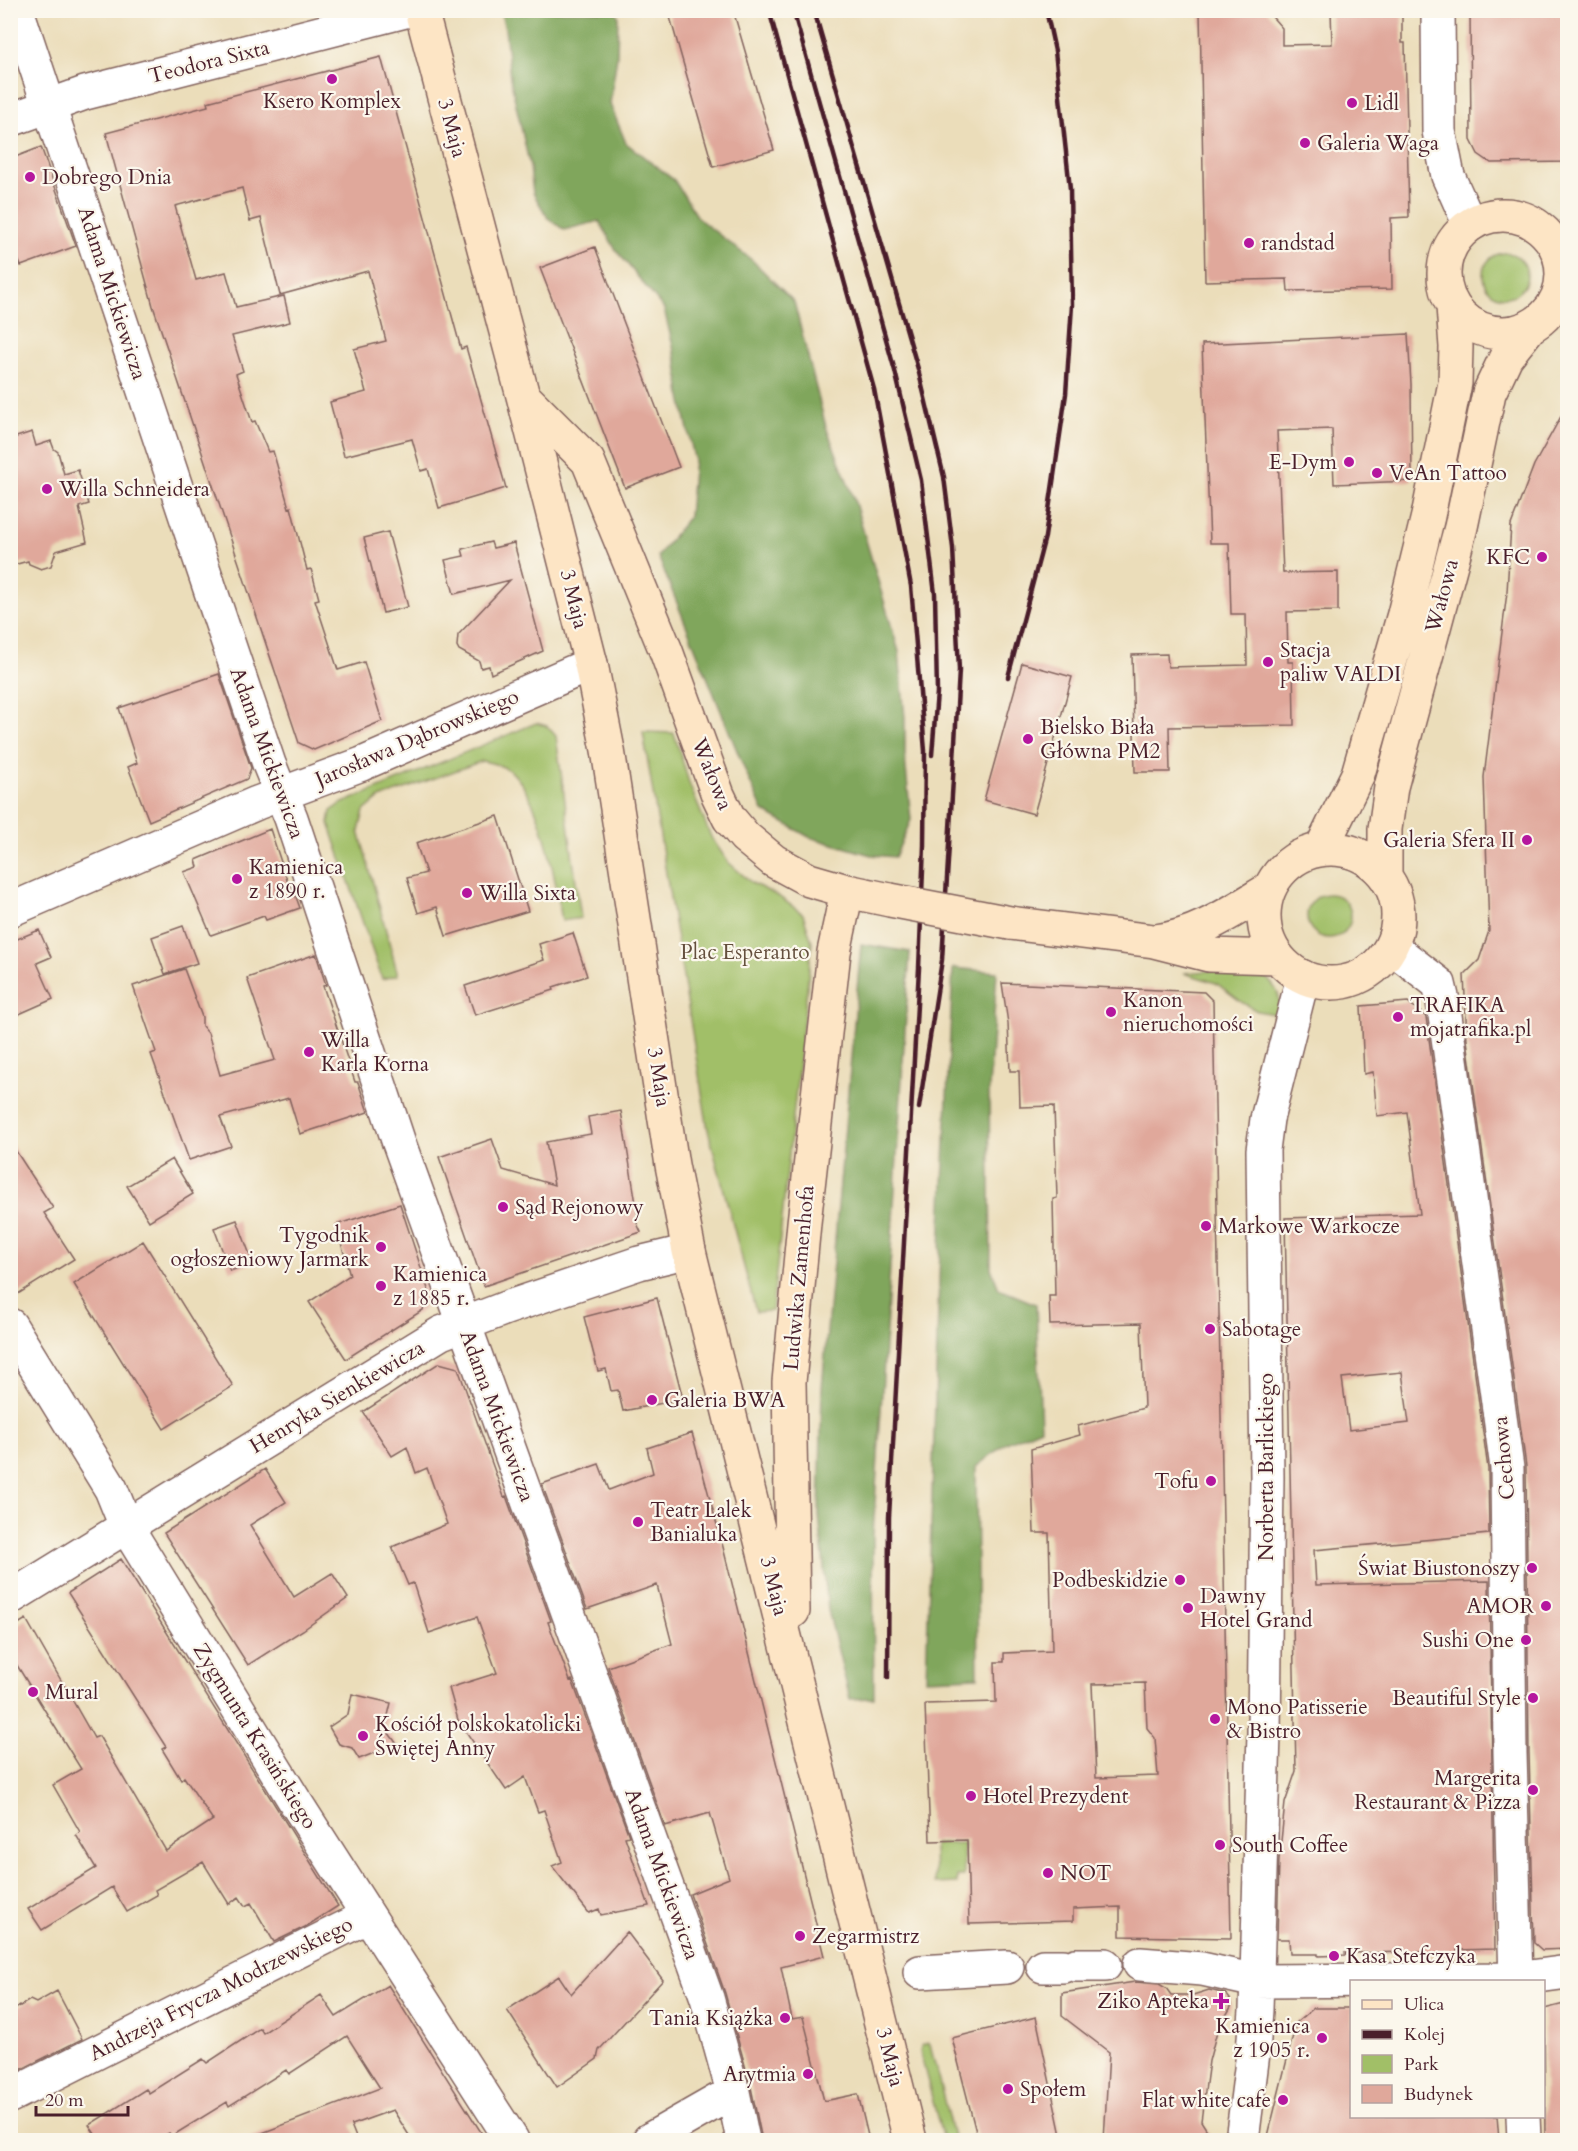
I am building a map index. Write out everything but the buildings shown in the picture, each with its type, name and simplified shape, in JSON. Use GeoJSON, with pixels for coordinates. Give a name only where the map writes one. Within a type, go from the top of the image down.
{"type":"FeatureCollection","features":[{"type":"Feature","properties":{"kind":"street","name":"Adama Mickiewicza"},"geometry":{"type":"LineString","coordinates":[[17,10],[202,567],[347,983],[399,1143],[707,1998],[733,2092],[743,2140]]}},
{"type":"Feature","properties":{"kind":"street","name":"Teodora Sixta"},"geometry":{"type":"LineString","coordinates":[[10,120],[85,93],[409,10]]}},
{"type":"Feature","properties":{"kind":"street","name":"3 Maja"},"geometry":{"type":"LineString","coordinates":[[421,10],[591,664],[608,750],[672,1165],[689,1251],[910,2140]]}},
{"type":"Feature","properties":{"kind":"street"},"geometry":{"type":"LineString","coordinates":[[1438,10],[1439,131],[1448,176],[1470,225]]}},
{"type":"Feature","properties":{"kind":"street"},"geometry":{"type":"LineString","coordinates":[[1503,215],[1520,217],[1535,225],[1548,235],[1556,248],[1565,276],[1557,299],[1546,315],[1530,327],[1514,333],[1496,333],[1479,328],[1464,319],[1453,306],[1445,289],[1444,271],[1448,253],[1457,237],[1470,225],[1486,218],[1503,215]]}},
{"type":"Feature","properties":{"kind":"street"},"geometry":{"type":"LineString","coordinates":[[1535,225],[1568,215]]}},
{"type":"Feature","properties":{"kind":"street","name":"Wałowa"},"geometry":{"type":"LineString","coordinates":[[1321,849],[1358,774],[1398,635],[1428,516],[1455,383],[1456,347],[1453,306]]}},
{"type":"Feature","properties":{"kind":"street","name":"Wałowa"},"geometry":{"type":"LineString","coordinates":[[1385,876],[1385,829],[1391,787],[1461,527],[1489,393],[1506,357],[1530,327]]}},
{"type":"Feature","properties":{"kind":"street","name":"Wałowa"},"geometry":{"type":"LineString","coordinates":[[523,396],[588,461],[666,651],[717,795],[729,818],[745,837],[774,861],[809,880],[847,891],[1010,923],[1154,941],[1209,955],[1277,957]]}},
{"type":"Feature","properties":{"kind":"street","name":"Jarosława Dąbrowskiego"},"geometry":{"type":"LineString","coordinates":[[10,910],[282,793],[362,764],[591,664]]}},
{"type":"Feature","properties":{"kind":"street"},"geometry":{"type":"LineString","coordinates":[[1321,849],[1345,850],[1367,859],[1385,876],[1395,896],[1398,919],[1393,942],[1380,961],[1363,974],[1344,982],[1323,982],[1303,977],[1277,957],[1266,936],[1263,913],[1268,890],[1281,870],[1299,856],[1321,849]]}},
{"type":"Feature","properties":{"kind":"street","name":"Wałowa"},"geometry":{"type":"LineString","coordinates":[[1154,941],[1174,938],[1223,917],[1268,890]]}},
{"type":"Feature","properties":{"kind":"street","name":"Ludwika Zamenhofa"},"geometry":{"type":"LineString","coordinates":[[794,1667],[789,1382],[834,952],[847,891]]}},
{"type":"Feature","properties":{"kind":"street","name":"Cechowa"},"geometry":{"type":"LineString","coordinates":[[1403,956],[1439,984],[1443,1001],[1507,1468],[1510,1753],[1516,1980]]}},
{"type":"Feature","properties":{"kind":"street","name":"Norberta Barlickiego"},"geometry":{"type":"LineString","coordinates":[[1242,2140],[1253,2053],[1264,1733],[1268,1460],[1263,1150],[1267,1119],[1303,977]]}},
{"type":"Feature","properties":{"kind":"street","name":"Henryka Sienkiewicza"},"geometry":{"type":"LineString","coordinates":[[10,1598],[441,1333],[639,1263],[689,1251]]}},
{"type":"Feature","properties":{"kind":"street","name":"Zygmunta Krasińskiego"},"geometry":{"type":"LineString","coordinates":[[10,1324],[111,1488],[126,1526],[296,1803],[512,2140]]}},
{"type":"Feature","properties":{"kind":"street","name":"Andrzeja Frycza Modrzewskiego"},"geometry":{"type":"LineString","coordinates":[[10,2096],[368,1916]]}},
{"type":"Feature","properties":{"kind":"street"},"geometry":{"type":"LineString","coordinates":[[921,1972],[1073,1965],[1202,1969],[1256,1981],[1350,1981]]}},
{"type":"Feature","properties":{"kind":"street"},"geometry":{"type":"LineString","coordinates":[[1516,1980],[1568,1971]]}},
{"type":"Feature","properties":{"kind":"street"},"geometry":{"type":"LineString","coordinates":[[649,2140],[733,2092]]}},
{"type":"Feature","properties":{"kind":"street"},"geometry":{"type":"LineString","coordinates":[[1523,2118],[1524,2140]]}},
{"type":"Feature","properties":{"kind":"green space"},"geometry":{"type":"Polygon","coordinates":[[[500,11],[615,11],[618,15],[617,56],[610,104],[626,143],[674,180],[699,219],[753,261],[794,302],[826,427],[853,496],[899,652],[911,820],[895,857],[871,855],[809,837],[763,811],[658,556],[689,516],[694,458],[681,397],[677,363],[664,309],[616,250],[599,221],[564,230],[548,218],[533,193],[530,167],[510,78],[505,28],[500,11]]]}},
{"type":"Feature","properties":{"kind":"green space"},"geometry":{"type":"Polygon","coordinates":[[[1505,253],[1520,260],[1527,275],[1520,290],[1505,297],[1490,290],[1483,275],[1490,260],[1505,253]]]}},
{"type":"Feature","properties":{"kind":"green space"},"geometry":{"type":"Polygon","coordinates":[[[536,723],[547,726],[556,736],[581,918],[562,921],[548,847],[527,793],[511,771],[497,764],[482,761],[380,798],[364,811],[359,831],[398,975],[382,979],[329,823],[331,811],[343,803],[536,723]]]}},
{"type":"Feature","properties":{"kind":"green space","name":"Plac Esperanto"},"geometry":{"type":"Polygon","coordinates":[[[643,732],[674,733],[690,786],[711,837],[728,862],[752,883],[778,896],[803,914],[812,942],[772,1311],[756,1312],[708,1130],[643,732]]]}},
{"type":"Feature","properties":{"kind":"green space"},"geometry":{"type":"Polygon","coordinates":[[[1329,894],[1344,901],[1351,916],[1344,931],[1329,938],[1314,931],[1307,916],[1314,901],[1329,894]]]}},
{"type":"Feature","properties":{"kind":"green space"},"geometry":{"type":"Polygon","coordinates":[[[861,944],[910,952],[873,1535],[874,1698],[850,1699],[828,1610],[819,1515],[822,1388],[861,944]]]}},
{"type":"Feature","properties":{"kind":"green space"},"geometry":{"type":"Polygon","coordinates":[[[953,968],[997,972],[989,1088],[991,1268],[999,1289],[1036,1304],[1041,1428],[1006,1443],[976,1467],[978,1677],[926,1679],[940,1248],[953,968]]]}},
{"type":"Feature","properties":{"kind":"green space"},"geometry":{"type":"Polygon","coordinates":[[[1244,968],[1260,974],[1272,984],[1279,997],[1280,1015],[1257,1011],[1216,983],[1184,973],[1244,968]]]}},
{"type":"Feature","properties":{"kind":"green space"},"geometry":{"type":"Polygon","coordinates":[[[963,1843],[964,1876],[957,1876],[957,1883],[935,1884],[934,1844],[963,1843]]]}},
{"type":"Feature","properties":{"kind":"green space"},"geometry":{"type":"Polygon","coordinates":[[[928,2043],[954,2140],[943,2140],[920,2052],[921,2046],[928,2043]]]}},
{"type":"Feature","properties":{"kind":"railway"},"geometry":{"type":"LineString","coordinates":[[769,10],[874,389],[911,586],[925,751],[919,968],[889,1517],[888,1678]]}},
{"type":"Feature","properties":{"kind":"railway"},"geometry":{"type":"LineString","coordinates":[[793,10],[895,371],[921,480],[935,594],[937,692],[932,755]]}},
{"type":"Feature","properties":{"kind":"railway"},"geometry":{"type":"LineString","coordinates":[[814,10],[918,369],[944,477],[953,548],[959,670],[953,779],[942,960],[919,1108]]}},
{"type":"Feature","properties":{"kind":"railway"},"geometry":{"type":"LineString","coordinates":[[1008,677],[1045,537],[1066,394],[1072,305],[1070,189],[1055,51],[1046,10]]}},
{"type":"Feature","properties":{"kind":"place","name":"Ksero Komplex"},"geometry":{"type":"Point","coordinates":[332,79]}},
{"type":"Feature","properties":{"kind":"place","name":"Lidl"},"geometry":{"type":"Point","coordinates":[1352,103]}},
{"type":"Feature","properties":{"kind":"place","name":"Galeria Waga"},"geometry":{"type":"Point","coordinates":[1305,143]}},
{"type":"Feature","properties":{"kind":"place","name":"Dobrego Dnia"},"geometry":{"type":"Point","coordinates":[30,177]}},
{"type":"Feature","properties":{"kind":"place","name":"randstad"},"geometry":{"type":"Point","coordinates":[1249,243]}},
{"type":"Feature","properties":{"kind":"place","name":"E-Dym"},"geometry":{"type":"Point","coordinates":[1349,462]}},
{"type":"Feature","properties":{"kind":"place","name":"VeAn Tattoo"},"geometry":{"type":"Point","coordinates":[1377,473]}},
{"type":"Feature","properties":{"kind":"place","name":"Willa Schneidera"},"geometry":{"type":"Point","coordinates":[47,489]}},
{"type":"Feature","properties":{"kind":"place","name":"KFC"},"geometry":{"type":"Point","coordinates":[1542,557]}},
{"type":"Feature","properties":{"kind":"place","name":"Stacja paliw VALDI"},"geometry":{"type":"Point","coordinates":[1268,662]}},
{"type":"Feature","properties":{"kind":"place","name":"Bielsko Biała Główna PM2"},"geometry":{"type":"Point","coordinates":[1028,739]}},
{"type":"Feature","properties":{"kind":"place","name":"Galeria Sfera II"},"geometry":{"type":"Point","coordinates":[1527,840]}},
{"type":"Feature","properties":{"kind":"place","name":"Kamienica z 1890 r."},"geometry":{"type":"Point","coordinates":[237,879]}},
{"type":"Feature","properties":{"kind":"place","name":"Willa Sixta"},"geometry":{"type":"Point","coordinates":[467,893]}},
{"type":"Feature","properties":{"kind":"place","name":"Kanon nieruchomości"},"geometry":{"type":"Point","coordinates":[1111,1012]}},
{"type":"Feature","properties":{"kind":"place","name":"TRAFIKA mojatrafika.pl"},"geometry":{"type":"Point","coordinates":[1398,1017]}},
{"type":"Feature","properties":{"kind":"place","name":"Willa Karla Korna"},"geometry":{"type":"Point","coordinates":[309,1052]}},
{"type":"Feature","properties":{"kind":"place","name":"Sąd Rejonowy"},"geometry":{"type":"Point","coordinates":[503,1207]}},
{"type":"Feature","properties":{"kind":"place","name":"Markowe Warkocze"},"geometry":{"type":"Point","coordinates":[1206,1226]}},
{"type":"Feature","properties":{"kind":"place","name":"Tygodnik ogłoszeniowy Jarmark"},"geometry":{"type":"Point","coordinates":[381,1247]}},
{"type":"Feature","properties":{"kind":"place","name":"Kamienica z 1885 r."},"geometry":{"type":"Point","coordinates":[381,1286]}},
{"type":"Feature","properties":{"kind":"place","name":"Sabotage"},"geometry":{"type":"Point","coordinates":[1210,1329]}},
{"type":"Feature","properties":{"kind":"place","name":"Galeria BWA"},"geometry":{"type":"Point","coordinates":[652,1400]}},
{"type":"Feature","properties":{"kind":"place","name":"Tofu"},"geometry":{"type":"Point","coordinates":[1211,1481]}},
{"type":"Feature","properties":{"kind":"place","name":"Teatr Lalek Banialuka"},"geometry":{"type":"Point","coordinates":[638,1522]}},
{"type":"Feature","properties":{"kind":"place","name":"Świat Biustonoszy"},"geometry":{"type":"Point","coordinates":[1532,1568]}},
{"type":"Feature","properties":{"kind":"place","name":"Podbeskidzie"},"geometry":{"type":"Point","coordinates":[1180,1580]}},
{"type":"Feature","properties":{"kind":"place","name":"AMOR"},"geometry":{"type":"Point","coordinates":[1546,1606]}},
{"type":"Feature","properties":{"kind":"place","name":"Dawny Hotel Grand"},"geometry":{"type":"Point","coordinates":[1188,1608]}},
{"type":"Feature","properties":{"kind":"place","name":"Sushi One"},"geometry":{"type":"Point","coordinates":[1526,1640]}},
{"type":"Feature","properties":{"kind":"place","name":"Mural"},"geometry":{"type":"Point","coordinates":[33,1692]}},
{"type":"Feature","properties":{"kind":"place","name":"Beautiful Style"},"geometry":{"type":"Point","coordinates":[1533,1698]}},
{"type":"Feature","properties":{"kind":"place","name":"Mono Patisserie & Bistro"},"geometry":{"type":"Point","coordinates":[1215,1719]}},
{"type":"Feature","properties":{"kind":"place","name":"Kościół polskokatolicki Świętej Anny"},"geometry":{"type":"Point","coordinates":[363,1736]}},
{"type":"Feature","properties":{"kind":"place","name":"Margerita Restaurant & Pizza"},"geometry":{"type":"Point","coordinates":[1533,1790]}},
{"type":"Feature","properties":{"kind":"place","name":"Hotel Prezydent"},"geometry":{"type":"Point","coordinates":[971,1796]}},
{"type":"Feature","properties":{"kind":"place","name":"South Coffee"},"geometry":{"type":"Point","coordinates":[1220,1845]}},
{"type":"Feature","properties":{"kind":"place","name":"NOT"},"geometry":{"type":"Point","coordinates":[1048,1873]}},
{"type":"Feature","properties":{"kind":"place","name":"Zegarmistrz"},"geometry":{"type":"Point","coordinates":[800,1936]}},
{"type":"Feature","properties":{"kind":"place","name":"Kasa Stefczyka"},"geometry":{"type":"Point","coordinates":[1334,1956]}},
{"type":"Feature","properties":{"kind":"place","name":"Ziko Apteka"},"geometry":{"type":"Point","coordinates":[1221,2001]}},
{"type":"Feature","properties":{"kind":"place","name":"Tania Książka"},"geometry":{"type":"Point","coordinates":[785,2018]}},
{"type":"Feature","properties":{"kind":"place","name":"Kamienica z 1905 r."},"geometry":{"type":"Point","coordinates":[1322,2038]}},
{"type":"Feature","properties":{"kind":"place","name":"Arytmia"},"geometry":{"type":"Point","coordinates":[808,2074]}},
{"type":"Feature","properties":{"kind":"place","name":"Społem"},"geometry":{"type":"Point","coordinates":[1008,2089]}},
{"type":"Feature","properties":{"kind":"place","name":"Flat white cafe"},"geometry":{"type":"Point","coordinates":[1283,2100]}}]}
